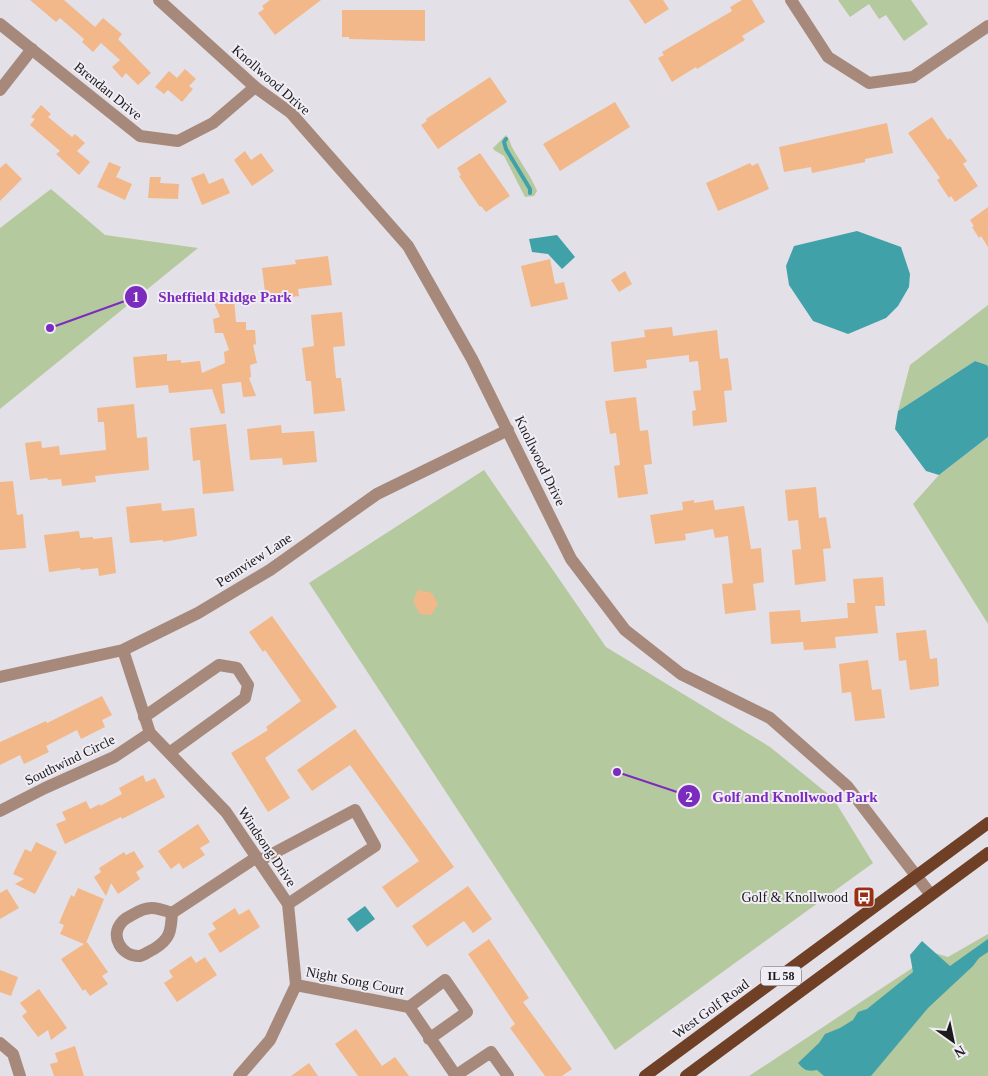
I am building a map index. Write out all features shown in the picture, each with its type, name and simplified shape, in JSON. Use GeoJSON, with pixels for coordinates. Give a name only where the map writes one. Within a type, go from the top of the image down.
{"type":"FeatureCollection","features":[{"type":"Feature","properties":{"kind":"main road","name":"West Golf Road"},"geometry":{"type":"LineString","coordinates":[[645,1076],[988,823]]}},
{"type":"Feature","properties":{"kind":"main road","name":"IL 58"},"geometry":{"type":"LineString","coordinates":[[686,1076],[988,853]]}},
{"type":"Feature","properties":{"kind":"street","name":"Knollwood Drive"},"geometry":{"type":"LineString","coordinates":[[158,0],[255,87],[291,113],[408,246],[472,359],[571,559],[624,630],[681,674],[770,718],[847,786],[931,896]]}},
{"type":"Feature","properties":{"kind":"street"},"geometry":{"type":"LineString","coordinates":[[791,0],[828,57],[869,83],[913,76],[988,26]]}},
{"type":"Feature","properties":{"kind":"street","name":"Brendan Drive"},"geometry":{"type":"LineString","coordinates":[[0,24],[140,136],[178,140],[213,123],[255,87]]}},
{"type":"Feature","properties":{"kind":"street"},"geometry":{"type":"LineString","coordinates":[[0,90],[32,50]]}},
{"type":"Feature","properties":{"kind":"street","name":"Pennview Lane"},"geometry":{"type":"LineString","coordinates":[[0,677],[123,650],[198,613],[270,570],[377,494],[508,430]]}},
{"type":"Feature","properties":{"kind":"street","name":"Windsong Drive"},"geometry":{"type":"LineString","coordinates":[[123,650],[150,733],[226,812],[288,904],[296,985]]}},
{"type":"Feature","properties":{"kind":"street"},"geometry":{"type":"LineString","coordinates":[[144,718],[219,665],[237,668],[248,684],[245,698],[169,753]]}},
{"type":"Feature","properties":{"kind":"street","name":"Southwind Circle"},"geometry":{"type":"LineString","coordinates":[[0,810],[114,757],[150,733]]}},
{"type":"Feature","properties":{"kind":"street"},"geometry":{"type":"LineString","coordinates":[[172,913],[171,928],[165,942],[142,956],[130,956],[119,947],[116,935],[122,922],[142,909],[156,908],[172,913],[258,859],[355,810],[375,846],[288,904]]}},
{"type":"Feature","properties":{"kind":"street","name":"Night Song Court"},"geometry":{"type":"LineString","coordinates":[[409,1007],[445,980],[467,1012],[429,1039]]}},
{"type":"Feature","properties":{"kind":"street"},"geometry":{"type":"LineString","coordinates":[[239,1076],[270,1040],[296,985]]}},
{"type":"Feature","properties":{"kind":"street","name":"Night Song Court"},"geometry":{"type":"LineString","coordinates":[[296,985],[409,1007],[456,1076],[491,1052],[508,1076]]}},
{"type":"Feature","properties":{"kind":"street"},"geometry":{"type":"LineString","coordinates":[[0,1043],[13,1054],[20,1076]]}},
{"type":"Feature","properties":{"kind":"green space"},"geometry":{"type":"Polygon","coordinates":[[[838,0],[911,0],[928,24],[904,41],[886,15],[879,19],[869,4],[850,17],[838,0]]]}},
{"type":"Feature","properties":{"kind":"green space"},"geometry":{"type":"Polygon","coordinates":[[[506,135],[535,185],[537,191],[534,196],[525,197],[504,156],[493,148],[506,135]]]}},
{"type":"Feature","properties":{"kind":"green space"},"geometry":{"type":"Polygon","coordinates":[[[51,189],[105,235],[198,248],[0,409],[0,228],[51,189]]]}},
{"type":"Feature","properties":{"kind":"green space"},"geometry":{"type":"Polygon","coordinates":[[[988,305],[988,367],[975,361],[898,411],[910,365],[988,305]]]}},
{"type":"Feature","properties":{"kind":"green space"},"geometry":{"type":"Polygon","coordinates":[[[988,437],[988,624],[913,504],[939,475],[988,437]]]}},
{"type":"Feature","properties":{"kind":"green space"},"geometry":{"type":"Polygon","coordinates":[[[484,470],[606,647],[770,747],[833,798],[873,863],[615,1050],[309,583],[484,470]]]}},
{"type":"Feature","properties":{"kind":"green space"},"geometry":{"type":"Polygon","coordinates":[[[988,934],[988,1076],[749,1076],[935,953],[948,957],[988,934]]]}},
{"type":"Feature","properties":{"kind":"water"},"geometry":{"type":"Polygon","coordinates":[[[857,231],[901,247],[910,274],[909,287],[898,306],[886,318],[848,334],[813,321],[789,285],[786,266],[794,246],[857,231]]]}},
{"type":"Feature","properties":{"kind":"water"},"geometry":{"type":"Polygon","coordinates":[[[557,235],[575,257],[562,269],[548,254],[532,252],[529,239],[557,235]]]}},
{"type":"Feature","properties":{"kind":"water"},"geometry":{"type":"Polygon","coordinates":[[[975,361],[988,367],[988,437],[939,475],[926,471],[895,429],[898,411],[975,361]]]}},
{"type":"Feature","properties":{"kind":"water"},"geometry":{"type":"Polygon","coordinates":[[[365,906],[375,919],[357,932],[347,919],[365,906]]]}},
{"type":"Feature","properties":{"kind":"water"},"geometry":{"type":"Polygon","coordinates":[[[988,939],[988,952],[979,958],[973,966],[928,1008],[871,1076],[824,1076],[817,1070],[806,1070],[798,1063],[819,1043],[825,1034],[853,1020],[858,1012],[867,1009],[913,972],[910,955],[922,941],[950,966],[988,939]]]}},
{"type":"Feature","properties":{"kind":"building"},"geometry":{"type":"Polygon","coordinates":[[[30,0],[64,0],[95,27],[103,18],[122,34],[118,39],[151,73],[138,85],[126,73],[122,78],[112,67],[120,60],[101,43],[93,52],[82,42],[84,39],[60,18],[56,22],[30,0]]]}},
{"type":"Feature","properties":{"kind":"building"},"geometry":{"type":"Polygon","coordinates":[[[270,0],[321,0],[275,35],[258,13],[264,9],[262,6],[270,0]]]}},
{"type":"Feature","properties":{"kind":"building"},"geometry":{"type":"Polygon","coordinates":[[[629,0],[663,0],[669,9],[645,24],[629,0]]]}},
{"type":"Feature","properties":{"kind":"building"},"geometry":{"type":"Polygon","coordinates":[[[742,0],[752,0],[765,22],[742,36],[745,40],[672,82],[658,58],[664,55],[662,52],[732,11],[730,7],[742,0]]]}},
{"type":"Feature","properties":{"kind":"building"},"geometry":{"type":"Polygon","coordinates":[[[342,10],[425,10],[425,41],[349,39],[349,37],[342,37],[342,10]]]}},
{"type":"Feature","properties":{"kind":"building"},"geometry":{"type":"Polygon","coordinates":[[[185,69],[196,79],[189,86],[193,89],[182,102],[168,90],[164,94],[155,87],[169,71],[177,78],[185,69]]]}},
{"type":"Feature","properties":{"kind":"building"},"geometry":{"type":"Polygon","coordinates":[[[490,77],[507,102],[438,149],[421,125],[427,121],[426,119],[490,77]]]}},
{"type":"Feature","properties":{"kind":"building"},"geometry":{"type":"Polygon","coordinates":[[[615,102],[630,127],[560,171],[543,144],[615,102]]]}},
{"type":"Feature","properties":{"kind":"building"},"geometry":{"type":"Polygon","coordinates":[[[41,105],[51,114],[48,117],[72,137],[75,134],[85,143],[77,151],[90,162],[79,175],[56,154],[60,151],[30,125],[35,119],[31,117],[41,105]]]}},
{"type":"Feature","properties":{"kind":"building"},"geometry":{"type":"Polygon","coordinates":[[[932,117],[948,140],[950,138],[967,161],[963,164],[978,186],[955,202],[951,196],[949,198],[937,180],[940,178],[908,133],[932,117]]]}},
{"type":"Feature","properties":{"kind":"building"},"geometry":{"type":"Polygon","coordinates":[[[887,123],[893,153],[865,159],[865,162],[812,173],[811,167],[784,172],[779,147],[887,123]]]}},
{"type":"Feature","properties":{"kind":"building"},"geometry":{"type":"Polygon","coordinates":[[[245,151],[251,160],[261,153],[274,171],[252,186],[234,160],[245,151]]]}},
{"type":"Feature","properties":{"kind":"building"},"geometry":{"type":"Polygon","coordinates":[[[480,153],[510,196],[486,212],[480,207],[459,176],[461,175],[457,168],[480,153]]]}},
{"type":"Feature","properties":{"kind":"building"},"geometry":{"type":"Polygon","coordinates":[[[109,162],[121,167],[116,177],[132,184],[125,200],[97,187],[109,162]]]}},
{"type":"Feature","properties":{"kind":"building"},"geometry":{"type":"Polygon","coordinates":[[[6,163],[22,179],[0,201],[0,168],[6,163]]]}},
{"type":"Feature","properties":{"kind":"building"},"geometry":{"type":"Polygon","coordinates":[[[750,163],[752,166],[758,163],[769,189],[718,211],[706,183],[750,163]]]}},
{"type":"Feature","properties":{"kind":"building"},"geometry":{"type":"Polygon","coordinates":[[[204,173],[209,184],[223,178],[230,193],[202,205],[191,178],[204,173]]]}},
{"type":"Feature","properties":{"kind":"building"},"geometry":{"type":"Polygon","coordinates":[[[150,177],[161,177],[160,183],[179,184],[178,199],[148,198],[150,177]]]}},
{"type":"Feature","properties":{"kind":"building"},"geometry":{"type":"Polygon","coordinates":[[[988,207],[988,247],[981,236],[979,238],[970,220],[988,207]]]}},
{"type":"Feature","properties":{"kind":"building"},"geometry":{"type":"Polygon","coordinates":[[[328,256],[332,285],[298,289],[299,296],[266,300],[262,268],[296,264],[295,260],[328,256]]]}},
{"type":"Feature","properties":{"kind":"building"},"geometry":{"type":"Polygon","coordinates":[[[550,259],[555,284],[564,282],[568,299],[531,307],[521,266],[550,259]]]}},
{"type":"Feature","properties":{"kind":"building"},"geometry":{"type":"Polygon","coordinates":[[[625,271],[632,284],[619,292],[611,280],[625,271]]]}},
{"type":"Feature","properties":{"kind":"building"},"geometry":{"type":"Polygon","coordinates":[[[234,298],[236,322],[246,322],[246,330],[255,330],[256,344],[253,345],[257,363],[250,365],[251,377],[249,378],[256,396],[243,397],[241,382],[222,384],[225,413],[221,414],[212,389],[169,393],[168,385],[136,388],[133,357],[167,354],[167,361],[181,360],[181,363],[200,361],[202,373],[225,363],[224,352],[229,350],[223,333],[215,333],[213,319],[220,317],[213,300],[234,298]]]}},
{"type":"Feature","properties":{"kind":"building"},"geometry":{"type":"Polygon","coordinates":[[[342,312],[345,346],[333,347],[336,378],[341,378],[345,411],[314,414],[311,381],[306,381],[302,348],[314,346],[311,315],[342,312]]]}},
{"type":"Feature","properties":{"kind":"building"},"geometry":{"type":"Polygon","coordinates":[[[672,327],[673,336],[717,330],[720,359],[728,358],[732,390],[724,391],[727,422],[693,426],[692,411],[696,410],[693,391],[701,390],[698,361],[689,362],[689,355],[646,360],[647,368],[614,372],[611,342],[645,337],[644,330],[672,327]]]}},
{"type":"Feature","properties":{"kind":"building"},"geometry":{"type":"Polygon","coordinates":[[[636,397],[640,431],[648,430],[652,464],[644,465],[648,494],[618,498],[614,466],[620,465],[616,433],[610,434],[605,401],[636,397]]]}},
{"type":"Feature","properties":{"kind":"building"},"geometry":{"type":"Polygon","coordinates":[[[134,404],[137,438],[147,437],[149,470],[95,476],[96,482],[62,486],[61,479],[30,480],[25,443],[41,441],[42,448],[59,446],[60,455],[106,450],[104,422],[98,422],[97,408],[134,404]]]}},
{"type":"Feature","properties":{"kind":"building"},"geometry":{"type":"Polygon","coordinates":[[[226,424],[234,491],[203,494],[200,460],[193,461],[190,428],[226,424]]]}},
{"type":"Feature","properties":{"kind":"building"},"geometry":{"type":"Polygon","coordinates":[[[281,425],[282,433],[314,431],[317,462],[283,465],[282,458],[250,460],[247,429],[281,425]]]}},
{"type":"Feature","properties":{"kind":"building"},"geometry":{"type":"Polygon","coordinates":[[[13,481],[17,515],[23,514],[26,548],[0,550],[0,482],[13,481]]]}},
{"type":"Feature","properties":{"kind":"building"},"geometry":{"type":"Polygon","coordinates":[[[816,487],[819,518],[826,517],[831,548],[823,549],[826,581],[795,585],[792,550],[801,549],[798,520],[788,521],[785,490],[816,487]]]}},
{"type":"Feature","properties":{"kind":"building"},"geometry":{"type":"Polygon","coordinates":[[[694,500],[694,503],[713,500],[715,510],[744,506],[751,549],[761,548],[764,582],[753,584],[756,610],[725,614],[722,584],[733,583],[728,536],[715,538],[713,529],[685,534],[686,540],[655,544],[650,515],[683,510],[682,502],[694,500]]]}},
{"type":"Feature","properties":{"kind":"building"},"geometry":{"type":"Polygon","coordinates":[[[161,503],[162,511],[194,508],[197,536],[163,542],[163,540],[130,543],[126,507],[161,503]]]}},
{"type":"Feature","properties":{"kind":"building"},"geometry":{"type":"Polygon","coordinates":[[[79,531],[80,538],[112,537],[116,573],[99,576],[98,568],[49,572],[44,535],[79,531]]]}},
{"type":"Feature","properties":{"kind":"building"},"geometry":{"type":"Polygon","coordinates":[[[883,577],[885,606],[875,606],[878,633],[835,637],[836,648],[804,650],[803,642],[771,644],[769,612],[800,610],[801,622],[848,618],[847,603],[855,603],[853,579],[883,577]]]}},
{"type":"Feature","properties":{"kind":"building"},"geometry":{"type":"Polygon","coordinates":[[[418,590],[432,593],[438,604],[431,615],[420,614],[413,601],[418,590]]]}},
{"type":"Feature","properties":{"kind":"building"},"geometry":{"type":"Polygon","coordinates":[[[272,616],[337,707],[265,758],[290,798],[268,812],[231,753],[268,730],[266,727],[301,701],[265,650],[263,652],[249,632],[272,616]]]}},
{"type":"Feature","properties":{"kind":"building"},"geometry":{"type":"Polygon","coordinates":[[[926,630],[930,659],[937,658],[939,686],[910,690],[906,660],[899,661],[896,633],[926,630]]]}},
{"type":"Feature","properties":{"kind":"building"},"geometry":{"type":"Polygon","coordinates":[[[868,660],[872,690],[881,689],[885,718],[855,721],[851,692],[842,693],[839,664],[868,660]]]}},
{"type":"Feature","properties":{"kind":"building"},"geometry":{"type":"Polygon","coordinates":[[[102,696],[112,715],[102,720],[105,727],[81,739],[77,730],[46,746],[49,752],[24,764],[20,755],[0,765],[0,742],[46,721],[47,723],[102,696]]]}},
{"type":"Feature","properties":{"kind":"building"},"geometry":{"type":"Polygon","coordinates":[[[355,729],[454,867],[397,908],[382,887],[419,861],[350,765],[312,791],[297,770],[355,729]]]}},
{"type":"Feature","properties":{"kind":"building"},"geometry":{"type":"Polygon","coordinates":[[[143,775],[146,782],[155,778],[165,797],[122,819],[121,817],[65,844],[56,824],[66,820],[62,812],[86,801],[90,809],[100,804],[100,806],[122,794],[119,788],[143,775]]]}},
{"type":"Feature","properties":{"kind":"building"},"geometry":{"type":"Polygon","coordinates":[[[198,824],[210,842],[200,848],[205,855],[183,869],[179,863],[171,869],[158,851],[198,824]]]}},
{"type":"Feature","properties":{"kind":"building"},"geometry":{"type":"Polygon","coordinates":[[[36,842],[57,852],[35,894],[15,884],[24,879],[13,874],[25,849],[31,852],[36,842]]]}},
{"type":"Feature","properties":{"kind":"building"},"geometry":{"type":"Polygon","coordinates":[[[134,851],[144,867],[136,872],[140,879],[118,894],[111,883],[106,896],[94,877],[101,872],[99,868],[124,852],[126,855],[134,851]]]}},
{"type":"Feature","properties":{"kind":"building"},"geometry":{"type":"Polygon","coordinates":[[[468,886],[492,919],[473,933],[464,921],[427,947],[412,926],[468,886]]]}},
{"type":"Feature","properties":{"kind":"building"},"geometry":{"type":"Polygon","coordinates":[[[78,888],[104,899],[86,943],[108,972],[102,976],[108,984],[90,996],[85,989],[83,991],[61,959],[84,944],[60,934],[64,925],[59,923],[71,895],[74,897],[78,888]]]}},
{"type":"Feature","properties":{"kind":"building"},"geometry":{"type":"Polygon","coordinates":[[[7,889],[19,908],[0,919],[0,893],[7,889]]]}},
{"type":"Feature","properties":{"kind":"building"},"geometry":{"type":"Polygon","coordinates":[[[235,908],[239,915],[249,909],[260,927],[220,953],[208,934],[216,929],[212,923],[235,908]]]}},
{"type":"Feature","properties":{"kind":"building"},"geometry":{"type":"Polygon","coordinates":[[[489,939],[529,998],[523,1002],[572,1069],[562,1076],[545,1076],[510,1028],[515,1024],[468,954],[489,939]]]}},
{"type":"Feature","properties":{"kind":"building"},"geometry":{"type":"Polygon","coordinates":[[[191,956],[196,963],[205,957],[217,975],[177,1002],[164,983],[173,977],[169,971],[191,956]]]}},
{"type":"Feature","properties":{"kind":"building"},"geometry":{"type":"Polygon","coordinates":[[[0,970],[18,977],[11,996],[0,992],[0,970]]]}},
{"type":"Feature","properties":{"kind":"building"},"geometry":{"type":"Polygon","coordinates":[[[39,989],[67,1028],[51,1040],[48,1030],[38,1037],[22,1016],[27,1012],[20,1003],[39,989]]]}},
{"type":"Feature","properties":{"kind":"building"},"geometry":{"type":"Polygon","coordinates":[[[356,1029],[382,1066],[395,1057],[409,1076],[358,1076],[335,1044],[356,1029]]]}},
{"type":"Feature","properties":{"kind":"building"},"geometry":{"type":"Polygon","coordinates":[[[75,1046],[84,1076],[54,1076],[50,1064],[58,1062],[55,1053],[75,1046]]]}},
{"type":"Feature","properties":{"kind":"building"},"geometry":{"type":"Polygon","coordinates":[[[309,1063],[318,1076],[291,1076],[309,1063]]]}},
{"type":"Feature","properties":{"kind":"waterway"},"geometry":{"type":"LineString","coordinates":[[506,139],[504,142],[506,149],[530,189],[530,193]]}},
{"type":"Feature","properties":{"kind":"place","name":"Sheffield Ridge Park"},"geometry":{"type":"Point","coordinates":[50,328]}},
{"type":"Feature","properties":{"kind":"place","name":"Golf and Knollwood Park"},"geometry":{"type":"Point","coordinates":[617,772]}},
{"type":"Feature","properties":{"kind":"place","name":"Golf & Knollwood"},"geometry":{"type":"Point","coordinates":[864,897]}}]}
